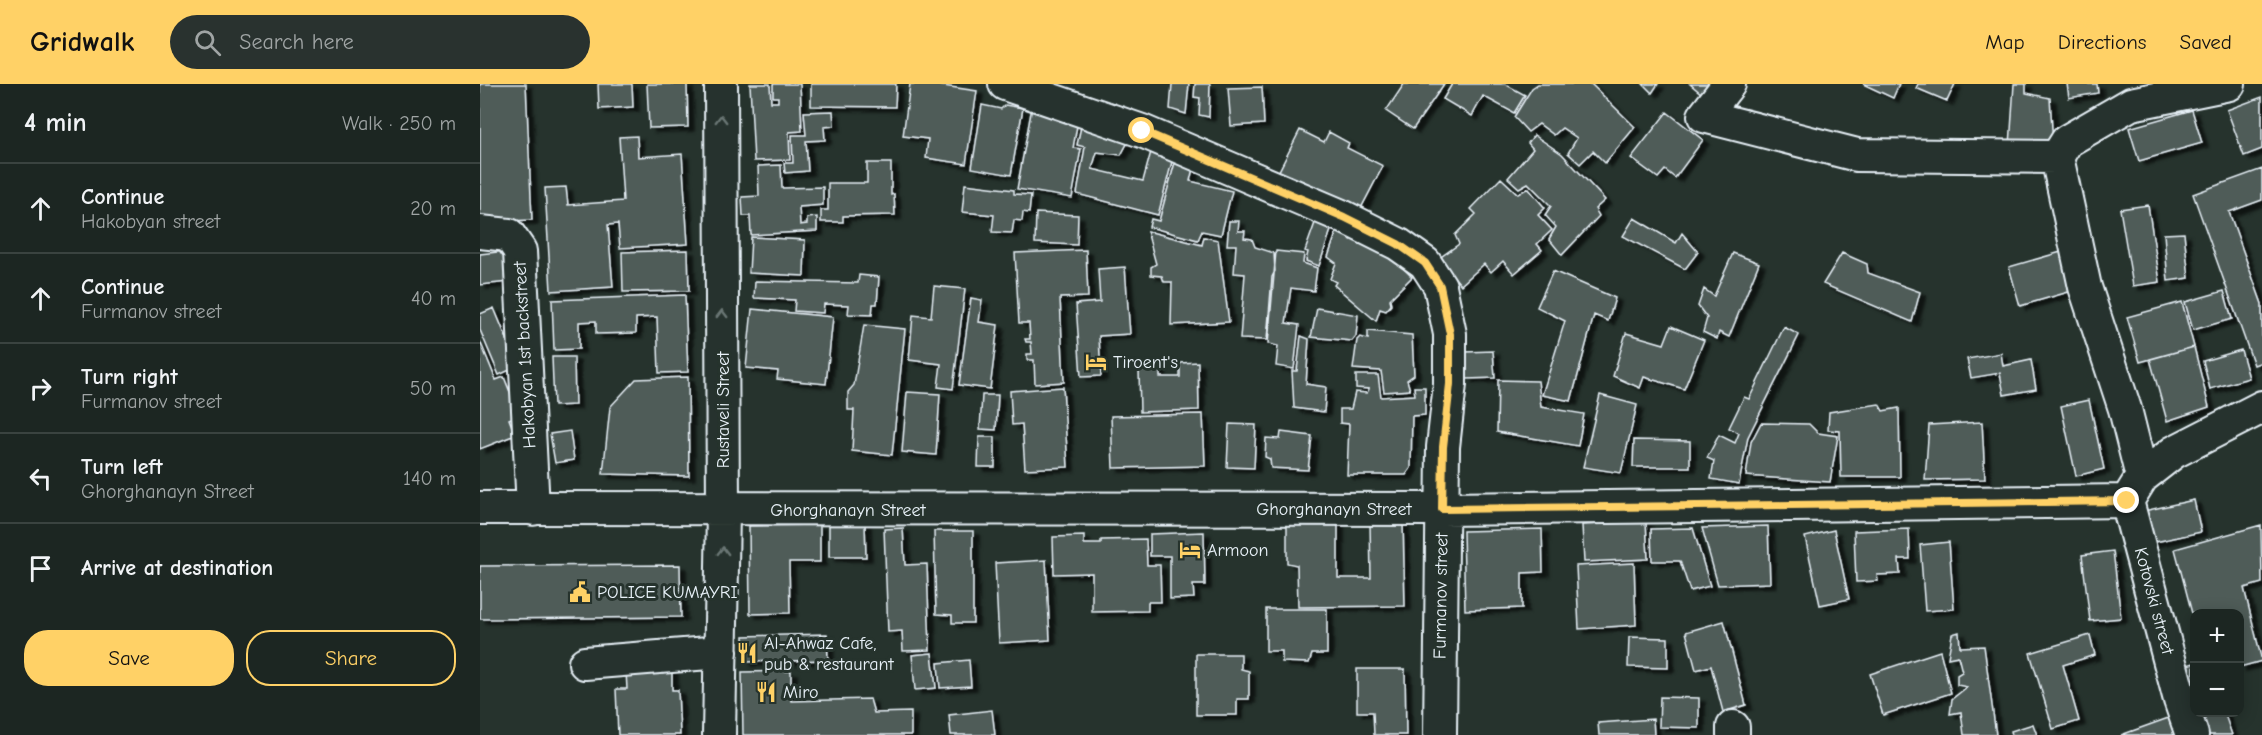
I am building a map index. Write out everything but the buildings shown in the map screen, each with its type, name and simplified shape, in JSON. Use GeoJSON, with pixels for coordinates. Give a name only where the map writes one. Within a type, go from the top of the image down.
{"type":"FeatureCollection","features":[{"type":"Feature","properties":{"kind":"street","name":"Rustaveli Street"},"geometry":{"type":"LineString","coordinates":[[719,735],[723,511],[721,84]]}},
{"type":"Feature","properties":{"kind":"street","name":"Furmanov street"},"geometry":{"type":"LineString","coordinates":[[1005,84],[1142,131],[1344,217],[1398,244],[1425,263],[1440,286],[1450,334],[1450,384],[1443,447],[1440,735]]}},
{"type":"Feature","properties":{"kind":"street"},"geometry":{"type":"LineString","coordinates":[[1729,84],[1704,116],[1857,156],[2057,157],[2067,141],[2130,94],[2229,84]]}},
{"type":"Feature","properties":{"kind":"street","name":"Kotovski street"},"geometry":{"type":"LineString","coordinates":[[2057,157],[2085,287],[2125,408],[2135,489],[2192,735]]}},
{"type":"Feature","properties":{"kind":"street","name":"Hakobyan 1st backstreet"},"geometry":{"type":"LineString","coordinates":[[480,232],[509,235],[520,251],[533,509]]}},
{"type":"Feature","properties":{"kind":"street"},"geometry":{"type":"LineString","coordinates":[[2135,489],[2174,452],[2262,407]]}},
{"type":"Feature","properties":{"kind":"street","name":"Ghorghanayn Street"},"geometry":{"type":"LineString","coordinates":[[480,508],[723,511],[1442,509],[2135,489]]}},
{"type":"Feature","properties":{"kind":"street"},"geometry":{"type":"LineString","coordinates":[[585,663],[721,652]]}},
{"type":"Feature","properties":{"kind":"place","name":"Tiroent's"},"geometry":{"type":"Point","coordinates":[1096,362]}},
{"type":"Feature","properties":{"kind":"place","name":"Armoon"},"geometry":{"type":"Point","coordinates":[1190,550]}},
{"type":"Feature","properties":{"kind":"place","name":"POLICE KUMAYRI"},"geometry":{"type":"Point","coordinates":[580,592]}},
{"type":"Feature","properties":{"kind":"place","name":"Al-Ahwaz Cafe, pub & restaurant"},"geometry":{"type":"Point","coordinates":[747,653]}},
{"type":"Feature","properties":{"kind":"place","name":"Miro"},"geometry":{"type":"Point","coordinates":[766,692]}},
{"type":"Feature","properties":{"kind":"route"},"geometry":{"type":"LineString","coordinates":[[1142,131],[1344,217],[1398,244],[1425,263],[1440,286],[1450,334],[1450,384],[1443,447],[1442,509],[2127,501]]}}]}
